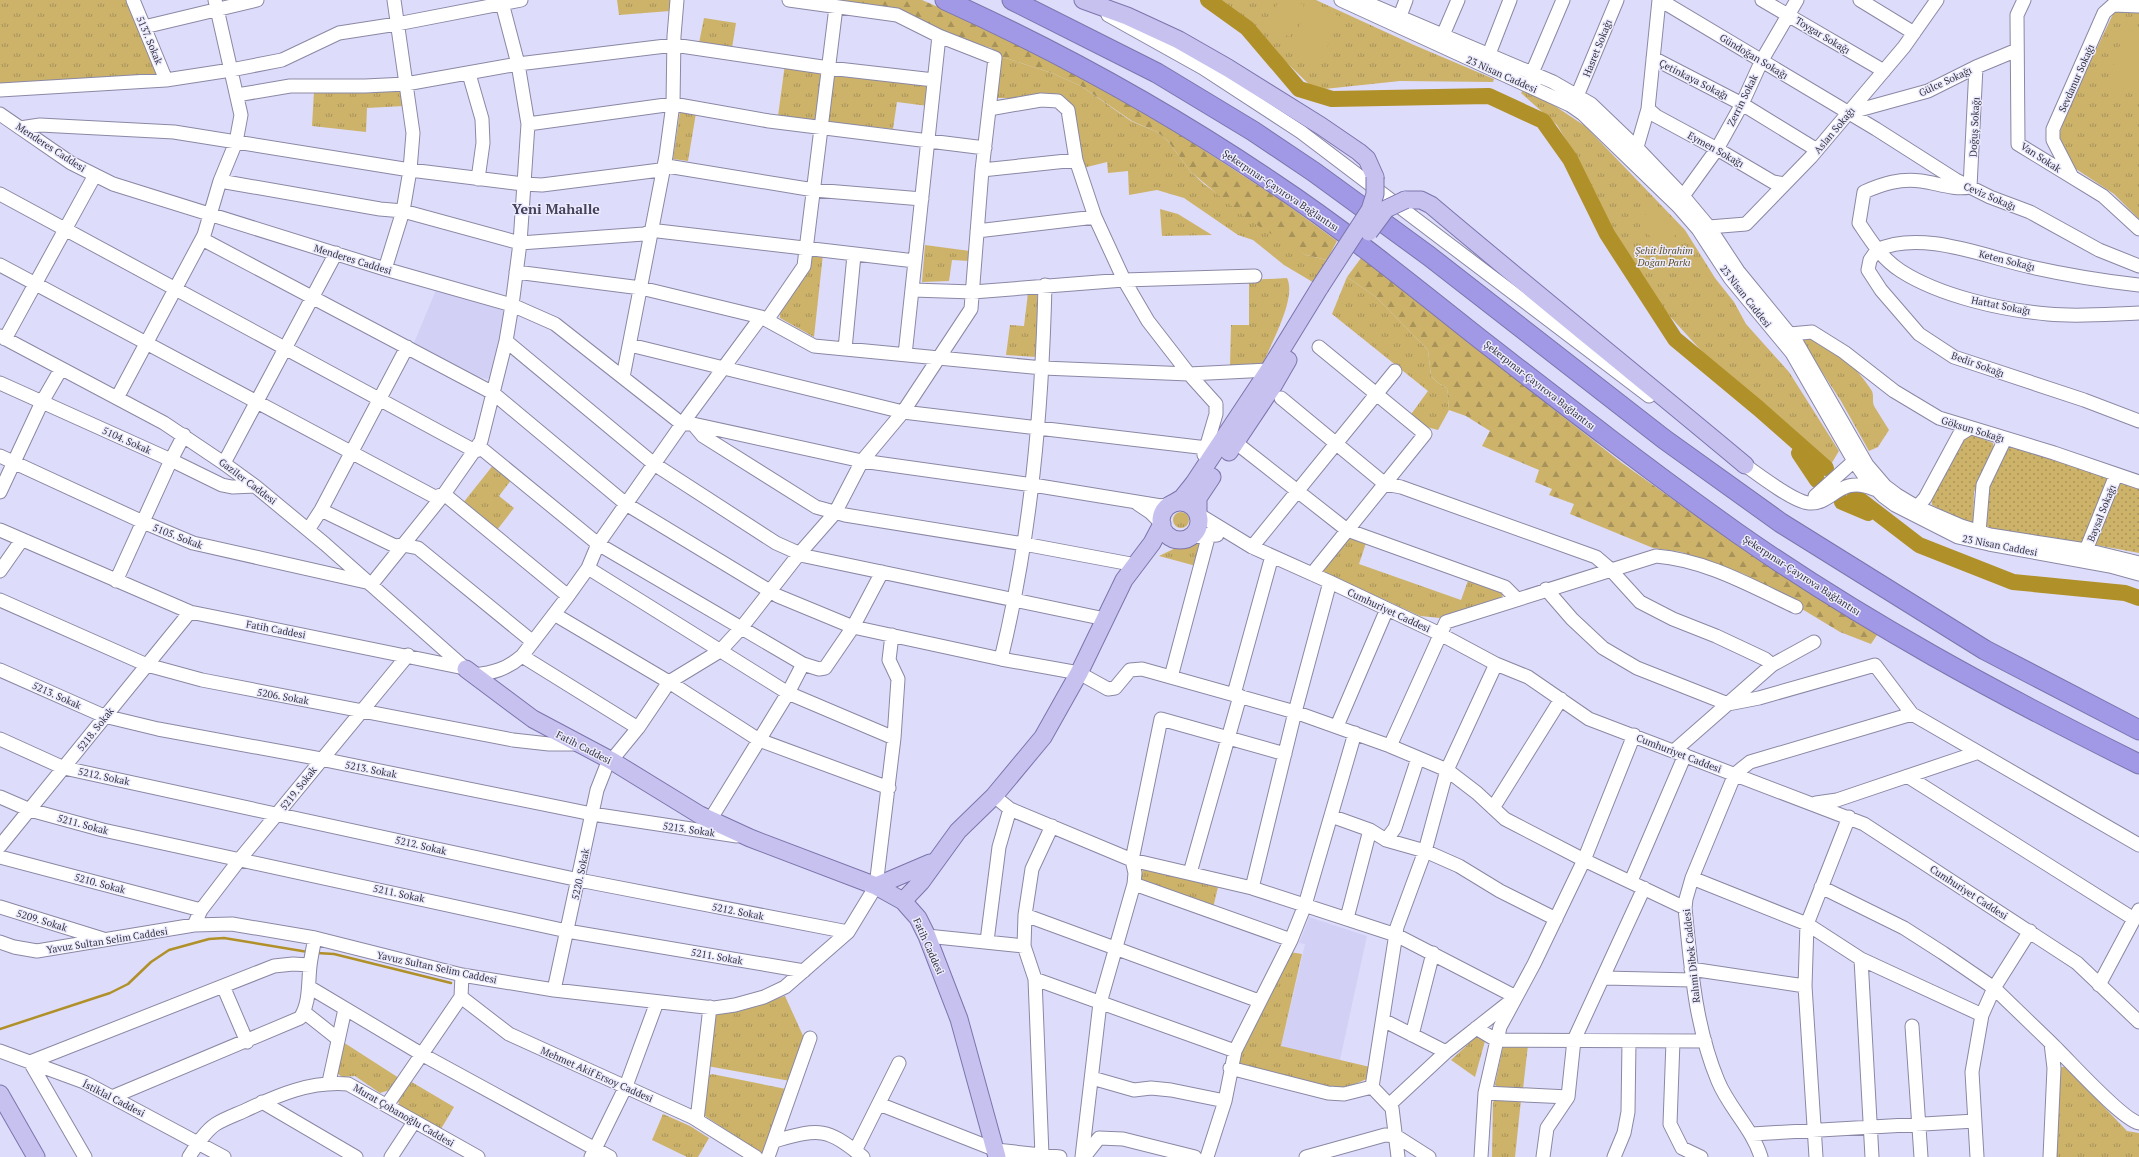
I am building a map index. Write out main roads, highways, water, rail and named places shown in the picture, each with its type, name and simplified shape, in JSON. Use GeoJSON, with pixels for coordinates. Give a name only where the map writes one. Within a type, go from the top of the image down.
{"type":"FeatureCollection","features":[{"type":"Feature","properties":{"kind":"highway","name":"Şekerpınar-Çayırova Bağlantısı"},"geometry":{"type":"LineString","coordinates":[[945,0],[1080,65],[1190,128],[1276,184],[1381,260],[1618,446],[1741,536],[1857,611],[1938,660],[2028,709],[2139,764]]}},
{"type":"Feature","properties":{"kind":"highway"},"geometry":{"type":"LineString","coordinates":[[1012,0],[1157,73],[1253,131],[1314,172],[1429,256],[1664,439],[1781,523],[1985,650],[2139,730]]}},
{"type":"Feature","properties":{"kind":"main road"},"geometry":{"type":"LineString","coordinates":[[901,899],[921,882],[958,831],[994,796],[1043,737],[1079,673],[1124,580],[1152,543],[1162,524],[1164,513],[1172,504],[1182,498],[1194,483],[1324,288],[1370,210],[1376,194],[1375,177],[1367,159],[1321,126],[1228,68],[1179,40],[1127,16],[1082,0]]}},
{"type":"Feature","properties":{"kind":"main road"},"geometry":{"type":"LineString","coordinates":[[1136,565],[1154,551],[1187,538],[1197,528],[1197,503],[1201,492],[1274,386],[1324,288],[1380,215],[1391,205],[1405,200],[1421,200],[1431,205],[1545,302],[1596,341],[1745,465]]}},
{"type":"Feature","properties":{"kind":"main road"},"geometry":{"type":"LineString","coordinates":[[1172,504],[1186,503],[1198,514]]}},
{"type":"Feature","properties":{"kind":"main road"},"geometry":{"type":"LineString","coordinates":[[1162,524],[1170,537],[1187,538]]}},
{"type":"Feature","properties":{"kind":"main road","name":"Fatih Caddesi"},"geometry":{"type":"LineString","coordinates":[[470,672],[533,719],[612,761],[710,820],[750,838],[876,886],[901,899],[918,918],[927,936],[959,1019],[997,1154]]}},
{"type":"Feature","properties":{"kind":"main road"},"geometry":{"type":"LineString","coordinates":[[901,899],[930,862],[944,851]]}},
{"type":"Feature","properties":{"kind":"main road"},"geometry":{"type":"LineString","coordinates":[[876,886],[930,862]]}},
{"type":"Feature","properties":{"kind":"main road"},"geometry":{"type":"LineString","coordinates":[[918,918],[921,882]]}},
{"type":"Feature","properties":{"kind":"main road"},"geometry":{"type":"LineString","coordinates":[[0,1094],[36,1157]]}},
{"type":"Feature","properties":{"kind":"main road"},"geometry":{"type":"LineString","coordinates":[[0,1112],[27,1157]]}},
{"type":"Feature","properties":{"kind":"waterway"},"geometry":{"type":"LineString","coordinates":[[1208,0],[1247,28],[1299,89],[1332,99],[1489,96],[1543,121],[1570,159],[1607,234],[1675,339],[1758,408],[1826,468]]}},
{"type":"Feature","properties":{"kind":"waterway"},"geometry":{"type":"LineString","coordinates":[[1799,453],[1817,480]]}},
{"type":"Feature","properties":{"kind":"waterway"},"geometry":{"type":"LineString","coordinates":[[1855,496],[1919,545],[2013,582],[2125,593],[2139,598]]}},
{"type":"Feature","properties":{"kind":"waterway"},"geometry":{"type":"LineString","coordinates":[[1842,502],[1868,513]]}},
{"type":"Feature","properties":{"kind":"waterway"},"geometry":{"type":"LineString","coordinates":[[0,1029],[110,993],[128,984],[151,962],[169,950],[209,939],[224,938],[308,952]]}},
{"type":"Feature","properties":{"kind":"waterway"},"geometry":{"type":"LineString","coordinates":[[317,953],[334,954],[451,983]]}},
{"type":"Feature","properties":{"kind":"district","name":"Yeni Mahalle"},"geometry":{"type":"Point","coordinates":[556,209]}},
{"type":"Feature","properties":{"kind":"park label","name":"Şehit İbrahim Doğan Parkı"},"geometry":{"type":"Point","coordinates":[1664,256]}}]}
